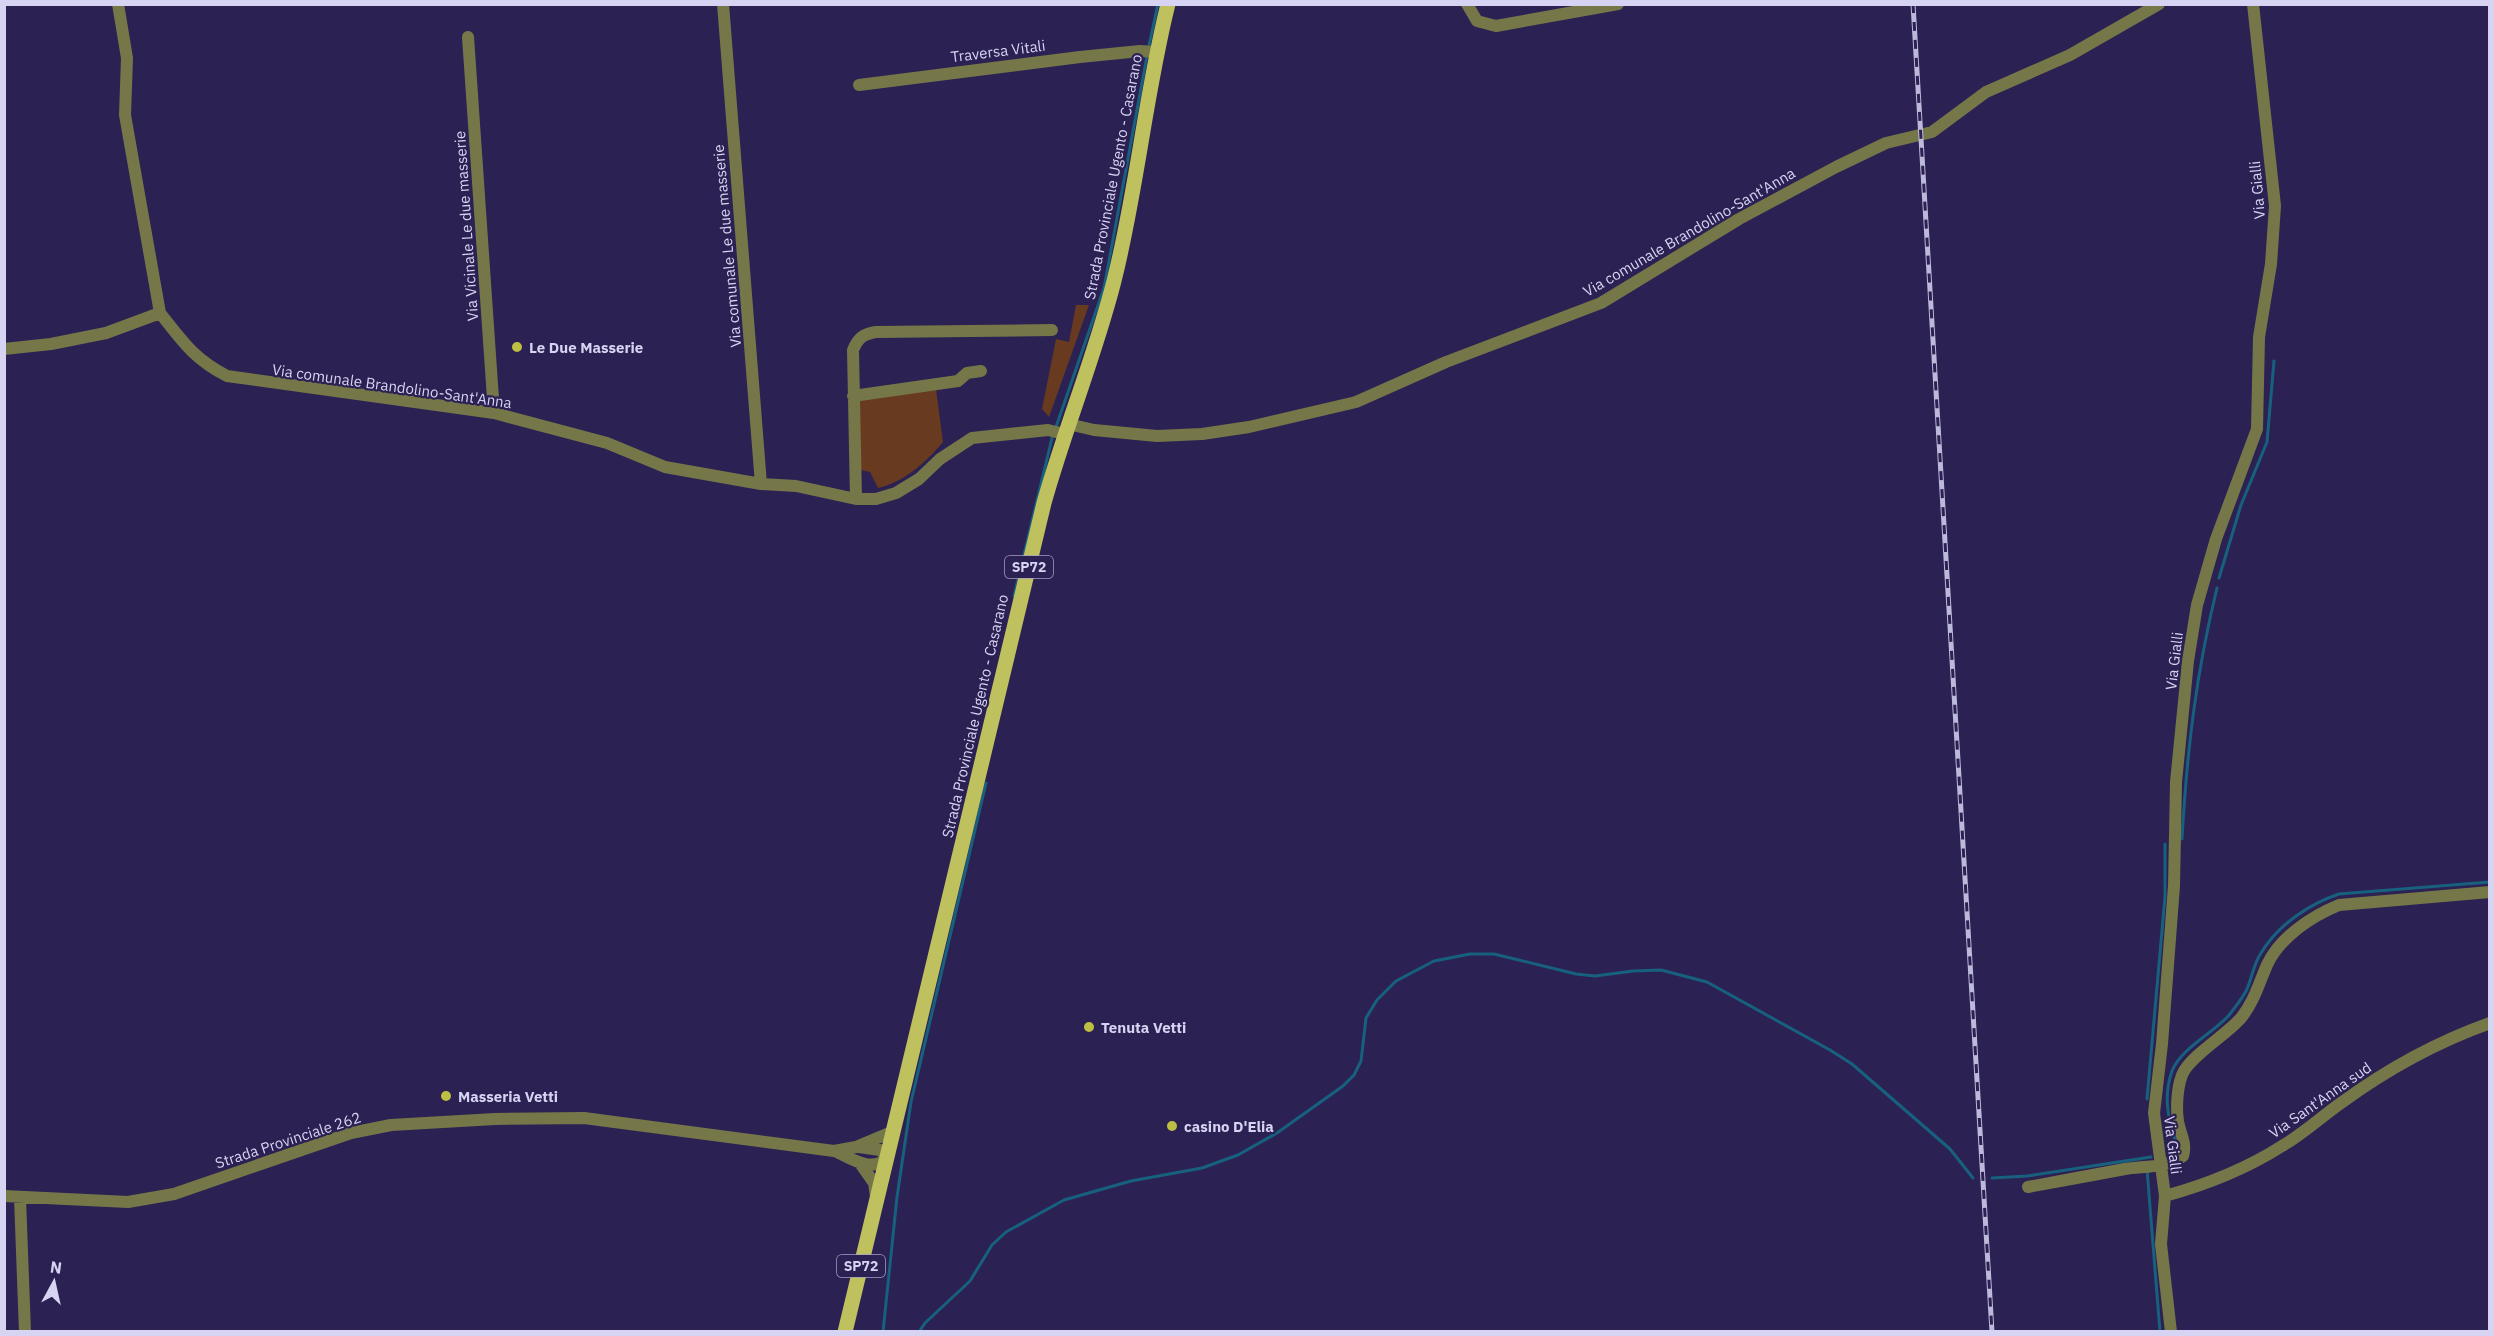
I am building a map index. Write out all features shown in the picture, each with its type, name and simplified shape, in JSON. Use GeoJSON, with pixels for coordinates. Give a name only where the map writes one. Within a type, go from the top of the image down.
{"type":"FeatureCollection","features":[{"type":"Feature","properties":{"kind":"main road","name":"Strada Provinciale Ugento - Casarano"},"geometry":{"type":"LineString","coordinates":[[845,1332],[1044,502],[1114,281],[1148,51],[1168,4]]}},
{"type":"Feature","properties":{"kind":"street"},"geometry":{"type":"LineString","coordinates":[[4,349],[106,333],[160,313],[125,115],[127,58],[118,4]]}},
{"type":"Feature","properties":{"kind":"street","name":"Via comunale Le due masserie"},"geometry":{"type":"LineString","coordinates":[[723,4],[761,484]]}},
{"type":"Feature","properties":{"kind":"street"},"geometry":{"type":"LineString","coordinates":[[1467,4],[1477,21],[1496,26],[1618,4]]}},
{"type":"Feature","properties":{"kind":"street","name":"Via comunale Brandolino-Sant'Anna"},"geometry":{"type":"LineString","coordinates":[[160,313],[186,346],[204,364],[227,376],[495,413],[607,443],[665,467],[761,484],[796,486],[856,499],[876,499],[896,493],[920,479],[940,459],[972,438],[1048,429],[1094,430],[1157,436],[1202,434],[1249,427],[1356,402],[1446,362],[1601,303],[1739,219],[1836,167],[1886,143],[1932,132],[1986,92],[2070,55],[2159,4]]}},
{"type":"Feature","properties":{"kind":"street","name":"Via Gialli"},"geometry":{"type":"LineString","coordinates":[[2171,1332],[2161,1244],[2165,1196],[2152,1166],[2154,1113],[2163,1044],[2174,886],[2176,782],[2188,661],[2197,605],[2241,467],[2257,429],[2259,337],[2275,229],[2275,206],[2253,4]]}},
{"type":"Feature","properties":{"kind":"street","name":"Via Vicinale Le due masserie"},"geometry":{"type":"LineString","coordinates":[[468,37],[495,413]]}},
{"type":"Feature","properties":{"kind":"street","name":"Traversa Vitali"},"geometry":{"type":"LineString","coordinates":[[859,85],[968,70],[1148,51]]}},
{"type":"Feature","properties":{"kind":"street"},"geometry":{"type":"LineString","coordinates":[[856,499],[853,350],[857,341],[864,334],[1052,330]]}},
{"type":"Feature","properties":{"kind":"street"},"geometry":{"type":"LineString","coordinates":[[853,396],[958,381],[967,373],[981,371]]}},
{"type":"Feature","properties":{"kind":"street"},"geometry":{"type":"LineString","coordinates":[[2028,1187],[2175,1162],[2183,1156],[2186,1146],[2178,1121],[2178,1108],[2184,1071],[2241,1018],[2255,995],[2268,963],[2277,950],[2297,929],[2322,912],[2339,905],[2490,892]]}},
{"type":"Feature","properties":{"kind":"street","name":"Via Sant'Anna sud"},"geometry":{"type":"LineString","coordinates":[[2165,1196],[2205,1185],[2282,1146],[2343,1101],[2385,1074],[2439,1044],[2490,1023]]}},
{"type":"Feature","properties":{"kind":"street","name":"Strada Provinciale 262"},"geometry":{"type":"LineString","coordinates":[[4,1196],[128,1202],[174,1194],[351,1133],[391,1125],[495,1119],[584,1118],[834,1150]]}},
{"type":"Feature","properties":{"kind":"street"},"geometry":{"type":"LineString","coordinates":[[856,1147],[894,1131]]}},
{"type":"Feature","properties":{"kind":"street"},"geometry":{"type":"LineString","coordinates":[[856,1147],[880,1150],[888,1158],[880,1164],[860,1163],[834,1150],[856,1147]]}},
{"type":"Feature","properties":{"kind":"street"},"geometry":{"type":"LineString","coordinates":[[860,1163],[874,1183],[877,1201]]}},
{"type":"Feature","properties":{"kind":"street"},"geometry":{"type":"LineString","coordinates":[[20,1198],[25,1332]]}},
{"type":"Feature","properties":{"kind":"shaded area"},"geometry":{"type":"Polygon","coordinates":[[[1076,305],[1089,305],[1049,417],[1042,409],[1056,339],[1069,342],[1076,305]]]}},
{"type":"Feature","properties":{"kind":"shaded area"},"geometry":{"type":"Polygon","coordinates":[[[936,389],[943,442],[906,476],[878,488],[870,472],[856,469],[859,401],[936,389]]]}},
{"type":"Feature","properties":{"kind":"waterway"},"geometry":{"type":"LineString","coordinates":[[1148,50],[1158,4]]}},
{"type":"Feature","properties":{"kind":"waterway"},"geometry":{"type":"LineString","coordinates":[[1056,427],[1104,288],[1147,56]]}},
{"type":"Feature","properties":{"kind":"waterway"},"geometry":{"type":"LineString","coordinates":[[2219,578],[2241,505],[2267,442],[2274,361]]}},
{"type":"Feature","properties":{"kind":"waterway"},"geometry":{"type":"LineString","coordinates":[[1014,596],[1053,434]]}},
{"type":"Feature","properties":{"kind":"waterway"},"geometry":{"type":"LineString","coordinates":[[2182,839],[2194,712],[2203,651],[2217,588]]}},
{"type":"Feature","properties":{"kind":"waterway"},"geometry":{"type":"LineString","coordinates":[[883,1332],[897,1197],[911,1102],[986,783]]}},
{"type":"Feature","properties":{"kind":"waterway"},"geometry":{"type":"LineString","coordinates":[[2147,1099],[2165,897],[2165,844]]}},
{"type":"Feature","properties":{"kind":"waterway"},"geometry":{"type":"LineString","coordinates":[[2172,1151],[2176,1143],[2167,1099],[2172,1071],[2190,1048],[2230,1014],[2246,991],[2261,953],[2285,925],[2317,903],[2339,894],[2490,882]]}},
{"type":"Feature","properties":{"kind":"waterway"},"geometry":{"type":"LineString","coordinates":[[919,1332],[925,1323],[970,1281],[992,1245],[1006,1232],[1064,1200],[1131,1181],[1202,1168],[1238,1155],[1277,1133],[1343,1086],[1354,1075],[1361,1061],[1366,1018],[1377,1000],[1396,981],[1434,961],[1470,954],[1494,954],[1576,974],[1595,976],[1661,970],[1707,982],[1852,1064],[1950,1149],[1973,1178]]}},
{"type":"Feature","properties":{"kind":"waterway"},"geometry":{"type":"LineString","coordinates":[[1992,1178],[2027,1176],[2151,1157]]}},
{"type":"Feature","properties":{"kind":"waterway"},"geometry":{"type":"LineString","coordinates":[[2147,1169],[2160,1332]]}},
{"type":"Feature","properties":{"kind":"railway"},"geometry":{"type":"LineString","coordinates":[[1913,4],[1992,1332]]}},
{"type":"Feature","properties":{"kind":"place","name":"Le Due Masserie"},"geometry":{"type":"Point","coordinates":[517,347]}},
{"type":"Feature","properties":{"kind":"place","name":"Tenuta Vetti"},"geometry":{"type":"Point","coordinates":[1089,1027]}},
{"type":"Feature","properties":{"kind":"place","name":"Masseria Vetti"},"geometry":{"type":"Point","coordinates":[446,1096]}},
{"type":"Feature","properties":{"kind":"place","name":"casino D'Elia"},"geometry":{"type":"Point","coordinates":[1172,1126]}}]}
